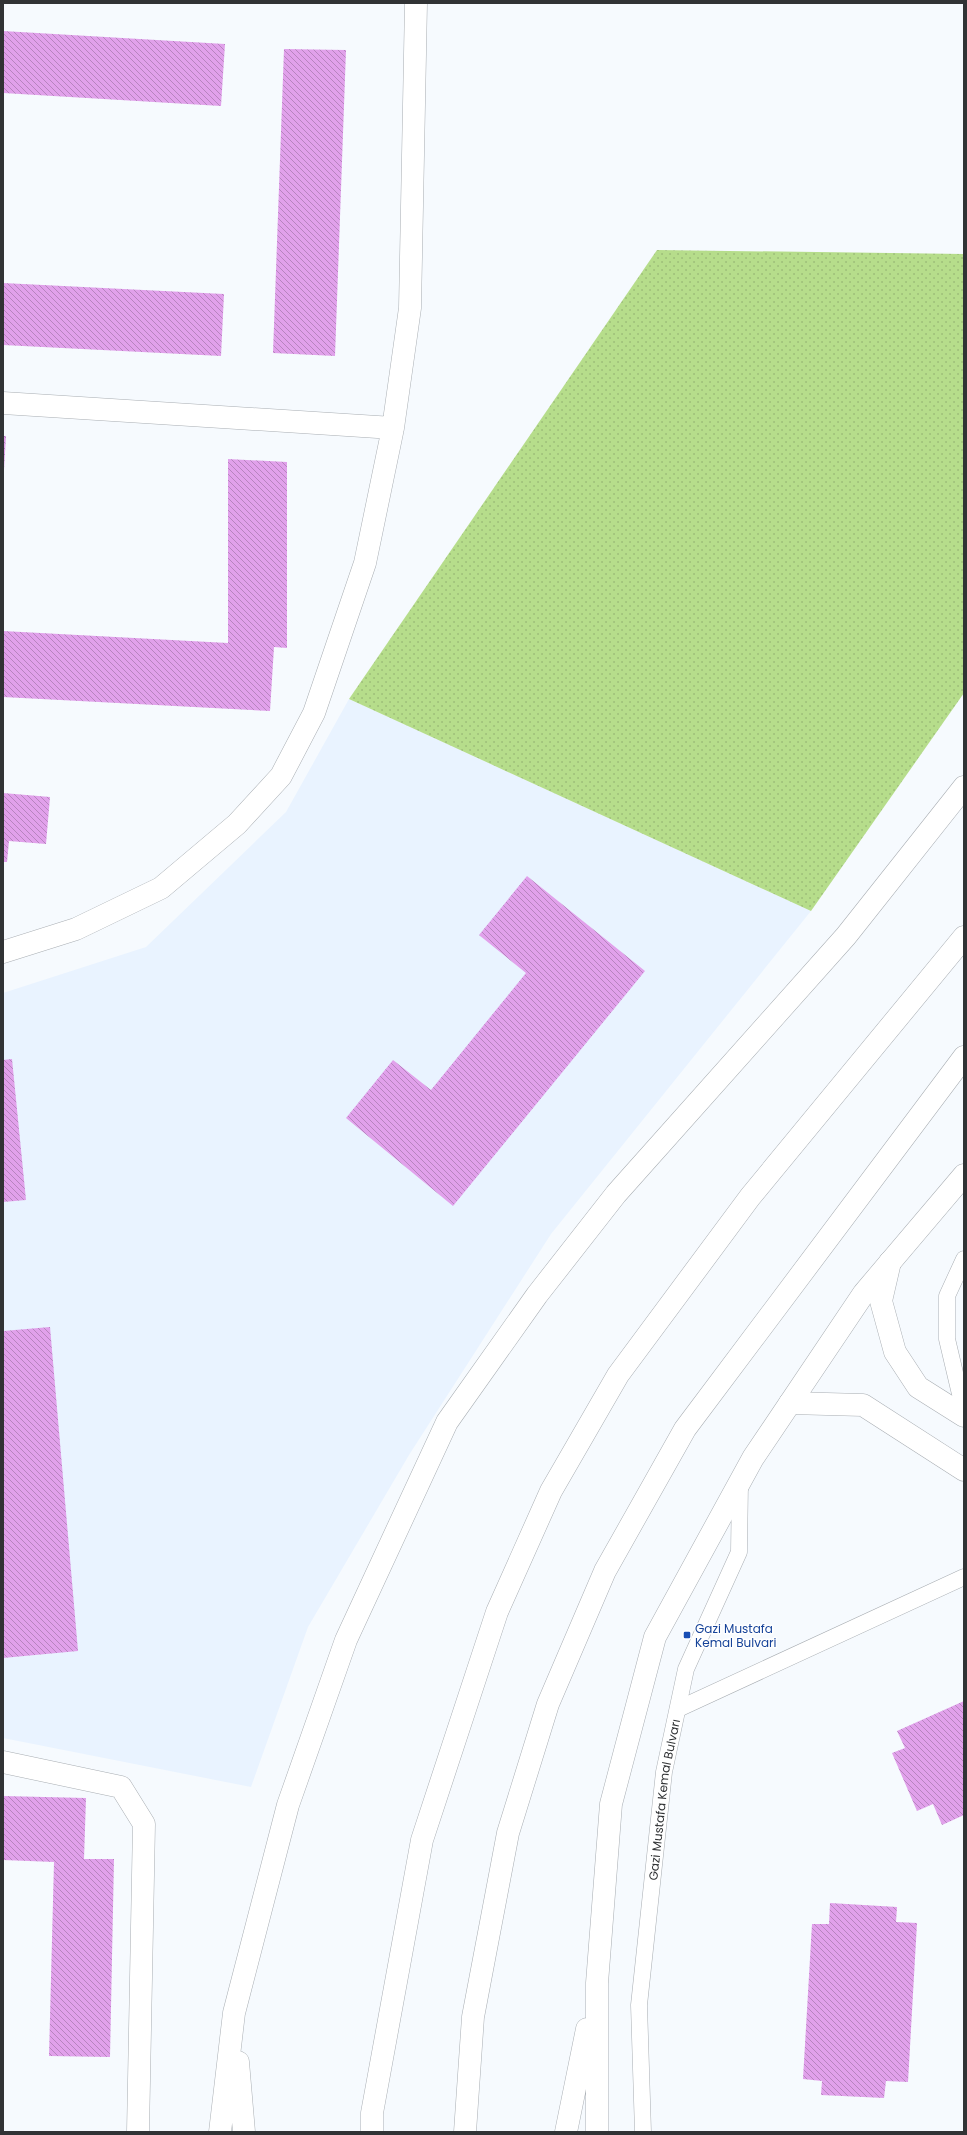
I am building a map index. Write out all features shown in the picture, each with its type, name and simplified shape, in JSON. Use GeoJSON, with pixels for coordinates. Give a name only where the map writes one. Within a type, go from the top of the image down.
{"type":"FeatureCollection","features":[{"type":"Feature","properties":{"kind":"main road"},"geometry":{"type":"LineString","coordinates":[[3,952],[76,929],[161,888],[237,824],[281,776],[314,713],[365,563],[393,428],[410,308],[416,3]]}},
{"type":"Feature","properties":{"kind":"main road"},"geometry":{"type":"LineString","coordinates":[[3,403],[393,428]]}},
{"type":"Feature","properties":{"kind":"main road"},"geometry":{"type":"LineString","coordinates":[[220,2132],[234,2013],[288,1805],[346,1640],[447,1422],[537,1295],[616,1194],[846,936],[964,787]]}},
{"type":"Feature","properties":{"kind":"main road"},"geometry":{"type":"LineString","coordinates":[[372,2132],[372,2113],[422,1840],[497,1612],[551,1491],[618,1375],[741,1209],[964,937]]}},
{"type":"Feature","properties":{"kind":"main road"},"geometry":{"type":"LineString","coordinates":[[466,2132],[473,2017],[508,1833],[548,1704],[605,1572],[685,1428],[964,1057]]}},
{"type":"Feature","properties":{"kind":"main road"},"geometry":{"type":"LineString","coordinates":[[597,2132],[597,1983],[611,1804],[655,1637],[753,1458],[864,1293],[964,1175]]}},
{"type":"Feature","properties":{"kind":"main road"},"geometry":{"type":"LineString","coordinates":[[890,1262],[881,1301],[895,1352],[918,1386],[964,1416]]}},
{"type":"Feature","properties":{"kind":"main road"},"geometry":{"type":"LineString","coordinates":[[790,1403],[863,1405],[964,1470]]}},
{"type":"Feature","properties":{"kind":"main road"},"geometry":{"type":"LineString","coordinates":[[3,1762],[121,1787],[144,1824],[138,2132]]}},
{"type":"Feature","properties":{"kind":"main road"},"geometry":{"type":"LineString","coordinates":[[566,2132],[597,1983]]}},
{"type":"Feature","properties":{"kind":"main road"},"geometry":{"type":"LineString","coordinates":[[234,2013],[244,2132]]}},
{"type":"Feature","properties":{"kind":"lane"},"geometry":{"type":"LineString","coordinates":[[964,1259],[947,1296],[947,1339],[964,1411]]}},
{"type":"Feature","properties":{"kind":"lane","name":"Gazi Mustafa Kemal Bulvarı"},"geometry":{"type":"LineString","coordinates":[[643,2132],[639,2005],[664,1772],[686,1669],[739,1552],[740,1480]]}},
{"type":"Feature","properties":{"kind":"lane"},"geometry":{"type":"LineString","coordinates":[[678,1709],[964,1577]]}},
{"type":"Feature","properties":{"kind":"shaded area"},"geometry":{"type":"Polygon","coordinates":[[[349,699],[811,911],[551,1234],[409,1455],[308,1627],[251,1787],[3,1738],[3,993],[146,947],[286,812],[349,699]]]}},
{"type":"Feature","properties":{"kind":"green space"},"geometry":{"type":"Polygon","coordinates":[[[657,250],[964,254],[964,693],[811,911],[349,699],[657,250]]]}},
{"type":"Feature","properties":{"kind":"building"},"geometry":{"type":"Polygon","coordinates":[[[3,31],[225,44],[221,106],[3,93],[3,31]]]}},
{"type":"Feature","properties":{"kind":"building"},"geometry":{"type":"Polygon","coordinates":[[[284,49],[346,50],[335,356],[273,353],[284,49]]]}},
{"type":"Feature","properties":{"kind":"building"},"geometry":{"type":"Polygon","coordinates":[[[3,283],[224,294],[221,356],[3,345],[3,283]]]}},
{"type":"Feature","properties":{"kind":"building"},"geometry":{"type":"Polygon","coordinates":[[[3,436],[6,436],[4,470],[3,470],[3,436]]]}},
{"type":"Feature","properties":{"kind":"building"},"geometry":{"type":"Polygon","coordinates":[[[228,459],[287,462],[287,648],[274,647],[270,711],[3,697],[3,631],[228,643],[228,459]]]}},
{"type":"Feature","properties":{"kind":"building"},"geometry":{"type":"Polygon","coordinates":[[[3,793],[50,797],[46,844],[9,841],[7,862],[3,862],[3,793]]]}},
{"type":"Feature","properties":{"kind":"building"},"geometry":{"type":"Polygon","coordinates":[[[527,876],[645,971],[453,1206],[346,1118],[393,1060],[431,1090],[526,973],[479,935],[527,876]]]}},
{"type":"Feature","properties":{"kind":"building"},"geometry":{"type":"Polygon","coordinates":[[[12,1059],[26,1200],[3,1202],[3,1060],[12,1059]]]}},
{"type":"Feature","properties":{"kind":"building"},"geometry":{"type":"Polygon","coordinates":[[[50,1327],[78,1651],[3,1658],[3,1331],[50,1327]]]}},
{"type":"Feature","properties":{"kind":"building"},"geometry":{"type":"Polygon","coordinates":[[[964,1701],[964,1815],[942,1825],[933,1804],[917,1811],[892,1753],[905,1748],[897,1731],[964,1701]]]}},
{"type":"Feature","properties":{"kind":"building"},"geometry":{"type":"Polygon","coordinates":[[[3,1796],[86,1798],[84,1859],[114,1859],[110,2057],[49,2056],[54,1862],[3,1860],[3,1796]]]}},
{"type":"Feature","properties":{"kind":"building"},"geometry":{"type":"Polygon","coordinates":[[[830,1903],[897,1907],[896,1922],[917,1923],[908,2082],[886,2081],[884,2098],[821,2095],[822,2081],[803,2079],[812,1924],[829,1924],[830,1903]]]}},
{"type":"Feature","properties":{"kind":"place","name":"Gazi Mustafa Kemal Bulvari"},"geometry":{"type":"Point","coordinates":[687,1635]}}]}
